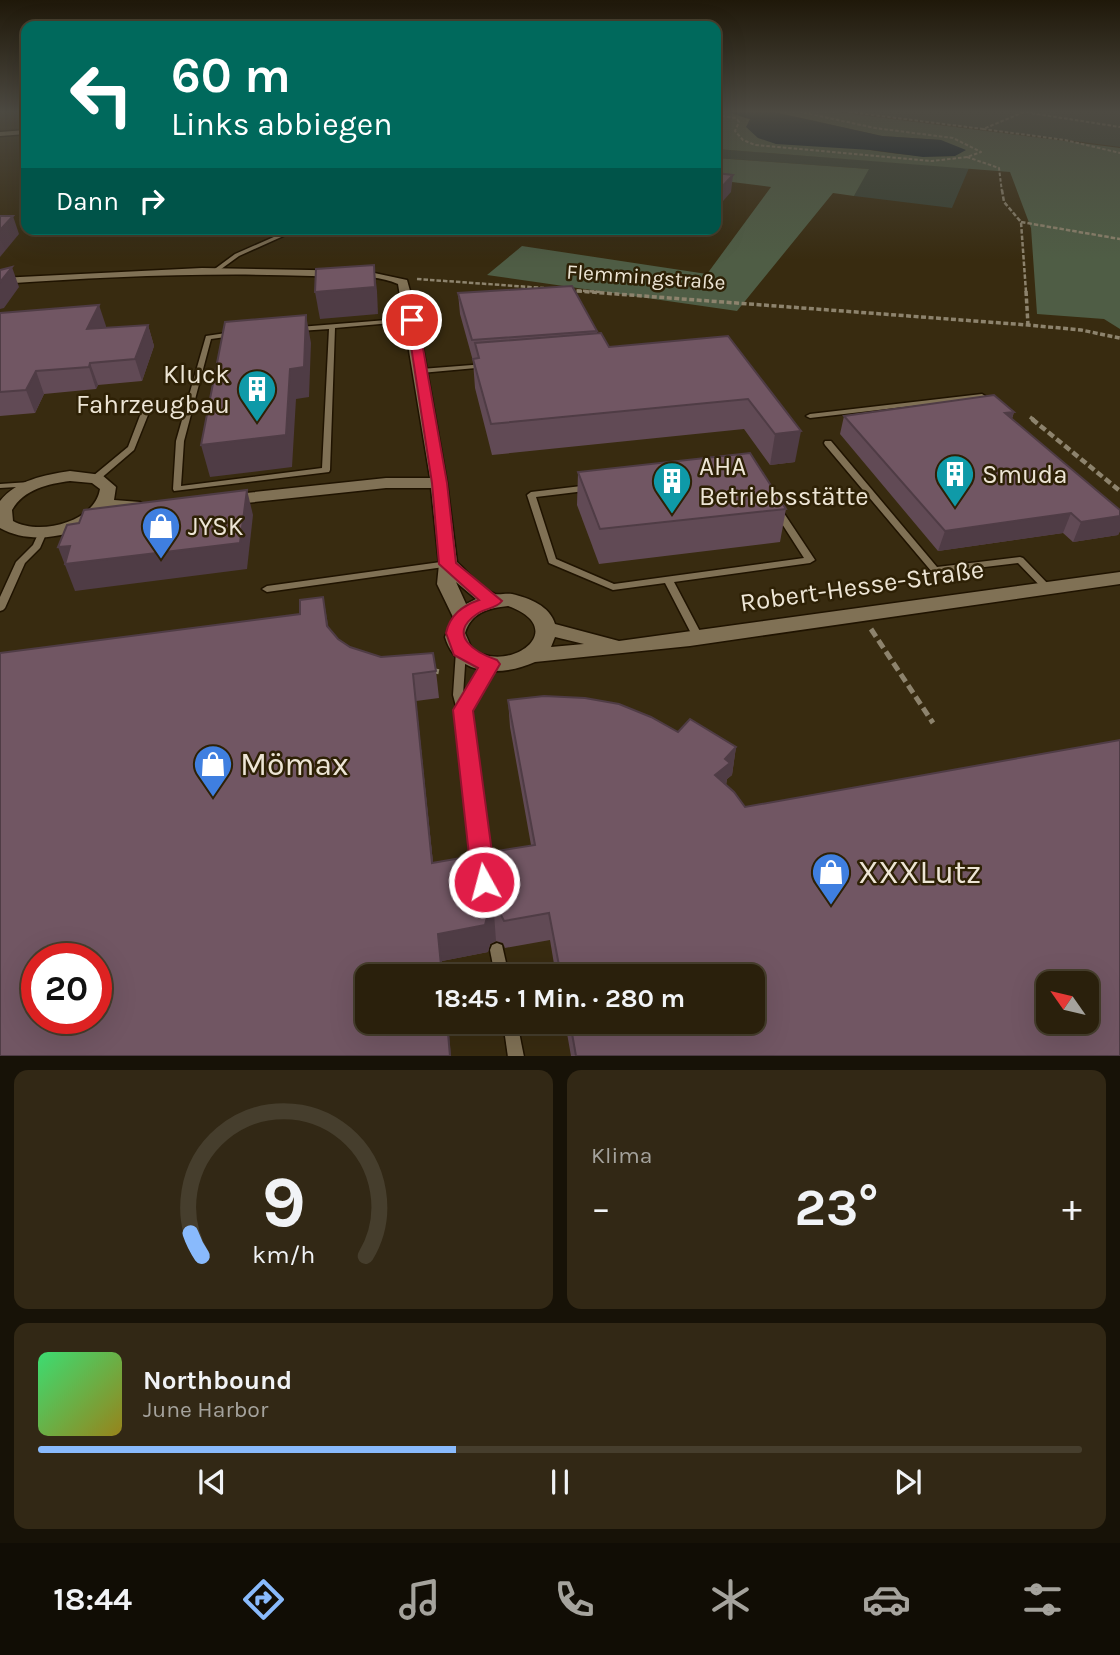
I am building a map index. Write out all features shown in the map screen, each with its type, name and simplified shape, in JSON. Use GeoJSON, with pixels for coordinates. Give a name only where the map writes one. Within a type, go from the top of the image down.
{"type":"FeatureCollection","features":[{"type":"Feature","properties":{"kind":"street"},"geometry":{"type":"LineString","coordinates":[[0,281],[117,272],[215,271],[278,271],[400,280],[405,284],[412,320],[439,483],[448,564],[446,584],[462,616]]}},
{"type":"Feature","properties":{"kind":"street"},"geometry":{"type":"LineString","coordinates":[[70,476],[96,478],[108,487],[109,496],[93,516],[76,524],[43,532],[20,531],[5,524],[3,504],[35,484],[70,476]]}},
{"type":"Feature","properties":{"kind":"street"},"geometry":{"type":"LineString","coordinates":[[177,505],[386,483],[439,483]]}},
{"type":"Feature","properties":{"kind":"street"},"geometry":{"type":"LineString","coordinates":[[104,505],[151,508]]}},
{"type":"Feature","properties":{"kind":"street"},"geometry":{"type":"LineString","coordinates":[[448,564],[478,592],[493,601]]}},
{"type":"Feature","properties":{"kind":"street","name":"Robert-Hesse-Straße"},"geometry":{"type":"LineString","coordinates":[[534,655],[699,639],[1120,578]]}},
{"type":"Feature","properties":{"kind":"street"},"geometry":{"type":"LineString","coordinates":[[493,601],[524,603],[544,618],[548,629],[547,638],[534,655],[506,665],[491,664],[479,662],[461,650],[455,633],[462,616],[471,609],[493,601]]}},
{"type":"Feature","properties":{"kind":"street","name":"Robert-Hesse-Straße"},"geometry":{"type":"LineString","coordinates":[[548,629],[612,646]]}},
{"type":"Feature","properties":{"kind":"lane"},"geometry":{"type":"LineString","coordinates":[[215,271],[237,255],[283,235]]}},
{"type":"Feature","properties":{"kind":"lane"},"geometry":{"type":"LineString","coordinates":[[290,330],[412,320]]}},
{"type":"Feature","properties":{"kind":"lane"},"geometry":{"type":"LineString","coordinates":[[235,334],[208,337],[180,441],[177,489],[326,470],[332,326]]}},
{"type":"Feature","properties":{"kind":"lane"},"geometry":{"type":"LineString","coordinates":[[421,371],[499,365]]}},
{"type":"Feature","properties":{"kind":"lane"},"geometry":{"type":"LineString","coordinates":[[810,416],[982,396],[1001,412]]}},
{"type":"Feature","properties":{"kind":"lane"},"geometry":{"type":"LineString","coordinates":[[96,478],[131,448],[144,415]]}},
{"type":"Feature","properties":{"kind":"lane"},"geometry":{"type":"LineString","coordinates":[[828,443],[934,570],[1020,560],[1047,588]]}},
{"type":"Feature","properties":{"kind":"lane"},"geometry":{"type":"LineString","coordinates":[[750,468],[810,559],[668,580],[613,587],[552,561],[531,495],[750,468]]}},
{"type":"Feature","properties":{"kind":"lane"},"geometry":{"type":"LineString","coordinates":[[0,486],[35,484]]}},
{"type":"Feature","properties":{"kind":"lane"},"geometry":{"type":"LineString","coordinates":[[0,608],[21,562],[37,546],[43,532]]}},
{"type":"Feature","properties":{"kind":"lane"},"geometry":{"type":"LineString","coordinates":[[267,589],[448,564]]}},
{"type":"Feature","properties":{"kind":"lane"},"geometry":{"type":"LineString","coordinates":[[668,580],[699,639]]}},
{"type":"Feature","properties":{"kind":"lane"},"geometry":{"type":"LineString","coordinates":[[461,650],[458,695],[463,710],[484,882]]}},
{"type":"Feature","properties":{"kind":"lane"},"geometry":{"type":"LineString","coordinates":[[463,710],[491,664]]}},
{"type":"Feature","properties":{"kind":"lane"},"geometry":{"type":"LineString","coordinates":[[497,950],[500,964]]}},
{"type":"Feature","properties":{"kind":"lane"},"geometry":{"type":"LineString","coordinates":[[512,1034],[516,1056]]}},
{"type":"Feature","properties":{"kind":"path"},"geometry":{"type":"LineString","coordinates":[[977,161],[999,168],[1004,202],[1021,222],[1028,325]]}},
{"type":"Feature","properties":{"kind":"path"},"geometry":{"type":"LineString","coordinates":[[1021,222],[1120,239]]}},
{"type":"Feature","properties":{"kind":"path","name":"Flemmingstraße"},"geometry":{"type":"LineString","coordinates":[[400,280],[420,279],[544,288]]}},
{"type":"Feature","properties":{"kind":"path","name":"Flemmingstraße"},"geometry":{"type":"LineString","coordinates":[[558,289],[1028,325],[1081,330],[1120,338]]}},
{"type":"Feature","properties":{"kind":"path"},"geometry":{"type":"LineString","coordinates":[[1030,417],[1120,491]]}},
{"type":"Feature","properties":{"kind":"path"},"geometry":{"type":"LineString","coordinates":[[861,614],[933,723]]}},
{"type":"Feature","properties":{"kind":"path"},"geometry":{"type":"LineString","coordinates":[[419,667],[440,672]]}},
{"type":"Feature","properties":{"kind":"green space"},"geometry":{"type":"Polygon","coordinates":[[[721,161],[762,161],[869,169],[854,196],[833,193],[737,311],[487,275],[522,246],[707,274],[771,187],[721,181],[721,161]]]}},
{"type":"Feature","properties":{"kind":"green space"},"geometry":{"type":"Polygon","coordinates":[[[761,161],[880,161],[969,168],[952,208],[854,196],[868,169],[761,161]]]}},
{"type":"Feature","properties":{"kind":"green space"},"geometry":{"type":"Polygon","coordinates":[[[873,161],[1120,161],[1120,329],[1104,319],[1037,314],[1031,228],[1010,172],[873,161]]]}},
{"type":"Feature","properties":{"kind":"building"},"geometry":{"type":"Polygon","coordinates":[[[721,174],[733,175],[721,188],[721,174]]]}},
{"type":"Feature","properties":{"kind":"building"},"geometry":{"type":"Polygon","coordinates":[[[0,216],[13,216],[0,230],[0,216]]]}},
{"type":"Feature","properties":{"kind":"building"},"geometry":{"type":"Polygon","coordinates":[[[374,265],[375,287],[315,292],[316,269],[374,265]]]}},
{"type":"Feature","properties":{"kind":"building"},"geometry":{"type":"Polygon","coordinates":[[[12,267],[0,282],[0,270],[12,267]]]}},
{"type":"Feature","properties":{"kind":"building"},"geometry":{"type":"Polygon","coordinates":[[[572,286],[597,331],[472,340],[458,293],[572,286]]]}},
{"type":"Feature","properties":{"kind":"building"},"geometry":{"type":"Polygon","coordinates":[[[99,305],[87,329],[148,325],[135,359],[90,363],[89,367],[36,371],[26,390],[0,392],[0,313],[99,305]]]}},
{"type":"Feature","properties":{"kind":"building","name":"Kluck Fahrzeugbau"},"geometry":{"type":"Polygon","coordinates":[[[306,315],[304,367],[290,369],[286,435],[201,445],[225,322],[306,315]]]}},
{"type":"Feature","properties":{"kind":"building"},"geometry":{"type":"Polygon","coordinates":[[[601,333],[609,347],[728,336],[801,431],[775,434],[748,399],[491,424],[473,359],[479,358],[475,343],[601,333]]]}},
{"type":"Feature","properties":{"kind":"building"},"geometry":{"type":"Polygon","coordinates":[[[994,395],[1014,412],[1005,413],[1120,510],[1120,516],[1081,522],[1071,513],[945,531],[844,416],[994,395]]]}},
{"type":"Feature","properties":{"kind":"building"},"geometry":{"type":"Polygon","coordinates":[[[750,453],[786,509],[600,529],[578,472],[750,453]]]}},
{"type":"Feature","properties":{"kind":"building"},"geometry":{"type":"Polygon","coordinates":[[[247,490],[240,543],[65,564],[70,546],[58,547],[67,525],[79,523],[84,510],[247,490]]]}},
{"type":"Feature","properties":{"kind":"building"},"geometry":{"type":"Polygon","coordinates":[[[323,597],[327,626],[338,639],[350,647],[381,657],[433,653],[436,671],[413,674],[432,863],[472,856],[475,861],[483,863],[489,860],[491,852],[535,845],[508,700],[544,696],[585,698],[619,704],[678,732],[690,719],[736,747],[725,759],[730,763],[715,775],[734,792],[745,807],[1120,740],[1120,1056],[576,1056],[572,1034],[765,1034],[765,964],[559,964],[549,913],[504,921],[501,915],[494,913],[487,917],[485,925],[438,934],[441,964],[355,964],[355,1034],[448,1034],[450,1056],[0,1056],[0,653],[300,614],[300,600],[323,597]]]}},
{"type":"Feature","properties":{"kind":"place","name":"Kluck Fahrzeugbau"},"geometry":{"type":"Point","coordinates":[257,423]}},
{"type":"Feature","properties":{"kind":"place","name":"Smuda"},"geometry":{"type":"Point","coordinates":[955,508]}},
{"type":"Feature","properties":{"kind":"place","name":"AHA Betriebsstätte"},"geometry":{"type":"Point","coordinates":[672,515]}},
{"type":"Feature","properties":{"kind":"place","name":"JYSK"},"geometry":{"type":"Point","coordinates":[161,560]}},
{"type":"Feature","properties":{"kind":"place","name":"Mömax"},"geometry":{"type":"Point","coordinates":[213,798]}},
{"type":"Feature","properties":{"kind":"place","name":"XXXLutz"},"geometry":{"type":"Point","coordinates":[831,906]}},
{"type":"Feature","properties":{"kind":"route"},"geometry":{"type":"LineString","coordinates":[[412,320],[439,483],[448,564],[478,592],[493,601],[471,609],[462,616],[455,633],[456,642],[469,657],[491,664],[463,710],[484,882]]}}]}
